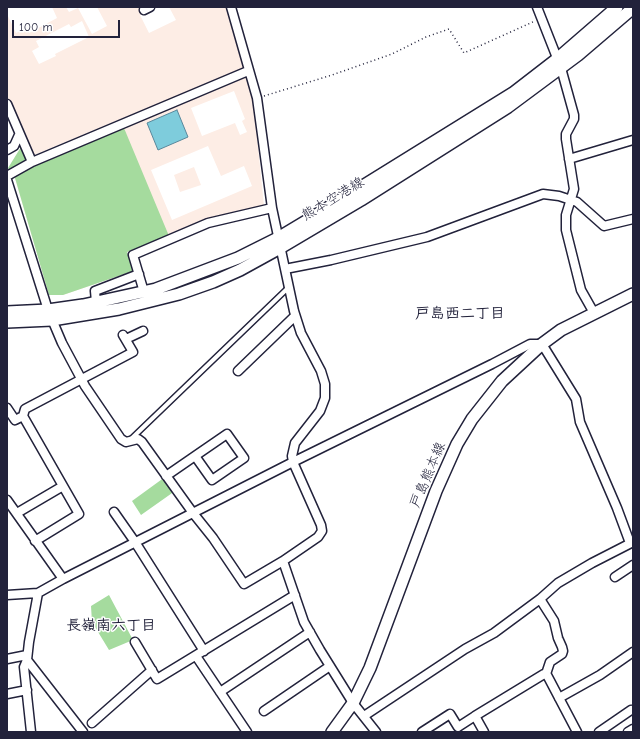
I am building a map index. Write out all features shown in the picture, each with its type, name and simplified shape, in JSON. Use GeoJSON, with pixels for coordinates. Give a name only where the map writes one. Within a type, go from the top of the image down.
{"type":"FeatureCollection","features":[{"type":"Feature","properties":{"kind":"main road","name":"熊本空港線"},"geometry":{"type":"LineString","coordinates":[[559,64],[617,7]]}},
{"type":"Feature","properties":{"kind":"main road","name":"熊本空港線"},"geometry":{"type":"LineString","coordinates":[[7,322],[52,320],[119,309],[179,294],[233,273],[559,64],[601,36],[633,8]]}},
{"type":"Feature","properties":{"kind":"main road","name":"熊本空港線"},"geometry":{"type":"LineString","coordinates":[[7,312],[48,310],[96,302],[156,289],[279,243]]}},
{"type":"Feature","properties":{"kind":"main road","name":"戸島熊本線"},"geometry":{"type":"LineString","coordinates":[[332,732],[354,703],[370,668],[436,491],[457,444],[472,419],[502,382],[542,344],[561,330],[633,294]]}},
{"type":"Feature","properties":{"kind":"street"},"geometry":{"type":"LineString","coordinates":[[7,180],[48,310],[80,379],[120,439],[126,442],[138,439],[142,442],[193,513],[213,538],[244,584],[283,561],[318,537],[322,531],[321,525],[293,462],[292,456],[295,443],[320,411],[326,398],[325,384],[321,371],[301,333],[295,316],[272,208],[257,98],[230,7]]}},
{"type":"Feature","properties":{"kind":"street"},"geometry":{"type":"LineString","coordinates":[[537,7],[559,64],[574,115],[574,119],[566,134],[574,189],[566,215],[566,230],[581,290],[594,313]]}},
{"type":"Feature","properties":{"kind":"street"},"geometry":{"type":"LineString","coordinates":[[7,176],[32,162],[248,71]]}},
{"type":"Feature","properties":{"kind":"street"},"geometry":{"type":"LineString","coordinates":[[7,104],[32,162]]}},
{"type":"Feature","properties":{"kind":"street"},"geometry":{"type":"LineString","coordinates":[[7,150],[14,146],[20,135]]}},
{"type":"Feature","properties":{"kind":"street"},"geometry":{"type":"LineString","coordinates":[[569,160],[633,140]]}},
{"type":"Feature","properties":{"kind":"street"},"geometry":{"type":"LineString","coordinates":[[285,268],[331,260],[427,237],[543,194],[559,196],[577,202],[604,226],[633,219]]}},
{"type":"Feature","properties":{"kind":"street"},"geometry":{"type":"LineString","coordinates":[[144,292],[133,256],[142,250],[208,224],[272,208]]}},
{"type":"Feature","properties":{"kind":"street"},"geometry":{"type":"LineString","coordinates":[[96,302],[95,291],[139,274]]}},
{"type":"Feature","properties":{"kind":"street"},"geometry":{"type":"LineString","coordinates":[[238,371],[295,316]]}},
{"type":"Feature","properties":{"kind":"street"},"geometry":{"type":"LineString","coordinates":[[35,541],[79,514],[23,416],[25,408],[133,352],[124,337],[142,331]]}},
{"type":"Feature","properties":{"kind":"street"},"geometry":{"type":"LineString","coordinates":[[7,595],[38,593],[293,462],[530,344],[542,344],[576,399],[580,422],[632,543],[592,563],[558,583],[540,599],[494,633],[465,649],[364,716]]}},
{"type":"Feature","properties":{"kind":"street"},"geometry":{"type":"LineString","coordinates":[[7,408],[15,420],[23,416]]}},
{"type":"Feature","properties":{"kind":"street"},"geometry":{"type":"LineString","coordinates":[[166,476],[195,456],[227,434],[244,458],[212,480],[195,456]]}},
{"type":"Feature","properties":{"kind":"street"},"geometry":{"type":"LineString","coordinates":[[17,513],[63,486]]}},
{"type":"Feature","properties":{"kind":"street"},"geometry":{"type":"LineString","coordinates":[[7,500],[63,579]]}},
{"type":"Feature","properties":{"kind":"street"},"geometry":{"type":"LineString","coordinates":[[114,512],[135,542],[204,651]]}},
{"type":"Feature","properties":{"kind":"street"},"geometry":{"type":"LineString","coordinates":[[283,561],[304,622],[354,703],[376,732]]}},
{"type":"Feature","properties":{"kind":"street"},"geometry":{"type":"LineString","coordinates":[[614,577],[633,565]]}},
{"type":"Feature","properties":{"kind":"street"},"geometry":{"type":"LineString","coordinates":[[31,732],[24,667],[38,593]]}},
{"type":"Feature","properties":{"kind":"street"},"geometry":{"type":"LineString","coordinates":[[135,642],[157,679],[295,595]]}},
{"type":"Feature","properties":{"kind":"street"},"geometry":{"type":"LineString","coordinates":[[540,599],[554,621],[563,651],[562,654],[550,662],[546,674],[577,732]]}},
{"type":"Feature","properties":{"kind":"street"},"geometry":{"type":"LineString","coordinates":[[220,692],[310,632]]}},
{"type":"Feature","properties":{"kind":"street"},"geometry":{"type":"LineString","coordinates":[[559,698],[600,675],[633,652]]}},
{"type":"Feature","properties":{"kind":"street"},"geometry":{"type":"LineString","coordinates":[[196,656],[247,732]]}},
{"type":"Feature","properties":{"kind":"street"},"geometry":{"type":"LineString","coordinates":[[7,659],[27,657]]}},
{"type":"Feature","properties":{"kind":"street"},"geometry":{"type":"LineString","coordinates":[[27,657],[83,732]]}},
{"type":"Feature","properties":{"kind":"street"},"geometry":{"type":"LineString","coordinates":[[264,711],[330,666]]}},
{"type":"Feature","properties":{"kind":"street"},"geometry":{"type":"LineString","coordinates":[[92,723],[152,670]]}},
{"type":"Feature","properties":{"kind":"street"},"geometry":{"type":"LineString","coordinates":[[422,732],[450,714],[458,727],[546,674]]}},
{"type":"Feature","properties":{"kind":"street"},"geometry":{"type":"LineString","coordinates":[[7,694],[27,690]]}},
{"type":"Feature","properties":{"kind":"street"},"geometry":{"type":"LineString","coordinates":[[599,732],[631,710]]}},
{"type":"Feature","properties":{"kind":"street"},"geometry":{"type":"LineString","coordinates":[[475,716],[484,732]]}},
{"type":"Feature","properties":{"kind":"street"},"geometry":{"type":"LineString","coordinates":[[628,732],[633,728]]}},
{"type":"Feature","properties":{"kind":"lane"},"geometry":{"type":"LineString","coordinates":[[130,441],[288,287]]}},
{"type":"Feature","properties":{"kind":"path"},"geometry":{"type":"LineString","coordinates":[[257,98],[332,76],[392,54],[426,37],[449,29],[464,52],[541,18]]}},
{"type":"Feature","properties":{"kind":"shaded area"},"geometry":{"type":"Polygon","coordinates":[[[52,7],[66,7],[69,12],[78,8],[92,34],[107,26],[97,7],[158,7],[140,15],[149,33],[176,20],[169,7],[227,7],[231,16],[244,68],[34,155],[9,99],[7,99],[7,14],[16,33],[27,28],[29,33],[57,18],[52,7]],[[82,21],[71,27],[69,24],[36,41],[39,47],[32,51],[39,64],[89,37],[82,21]]]}},
{"type":"Feature","properties":{"kind":"shaded area"},"geometry":{"type":"Polygon","coordinates":[[[247,77],[253,97],[264,206],[169,236],[127,252],[133,271],[63,295],[49,295],[15,174],[247,77]],[[234,91],[191,108],[202,136],[235,123],[240,135],[247,132],[242,121],[245,119],[234,91]],[[208,146],[151,170],[172,220],[252,186],[244,166],[221,176],[208,146]]]}},
{"type":"Feature","properties":{"kind":"shaded area"},"geometry":{"type":"Polygon","coordinates":[[[194,167],[201,185],[180,192],[174,175],[194,167]]]}},
{"type":"Feature","properties":{"kind":"green space"},"geometry":{"type":"Polygon","coordinates":[[[124,128],[169,236],[127,252],[133,271],[63,295],[49,295],[15,174],[124,128]]]}},
{"type":"Feature","properties":{"kind":"green space"},"geometry":{"type":"Polygon","coordinates":[[[21,147],[27,163],[9,170],[8,168],[21,147]]]}},
{"type":"Feature","properties":{"kind":"green space"},"geometry":{"type":"Polygon","coordinates":[[[258,256],[220,274],[168,292],[131,302],[75,309],[167,289],[258,256]]]}},
{"type":"Feature","properties":{"kind":"green space"},"geometry":{"type":"Polygon","coordinates":[[[165,477],[175,491],[141,515],[132,501],[165,477]]]}},
{"type":"Feature","properties":{"kind":"green space"},"geometry":{"type":"Polygon","coordinates":[[[109,595],[133,640],[109,650],[92,622],[91,606],[109,595]]]}},
{"type":"Feature","properties":{"kind":"water"},"geometry":{"type":"Polygon","coordinates":[[[177,110],[188,137],[158,150],[147,123],[177,110]]]}},
{"type":"Feature","properties":{"kind":"district","name":"戸島西二丁目"},"geometry":{"type":"Point","coordinates":[460,314]}},
{"type":"Feature","properties":{"kind":"district","name":"長嶺南六丁目"},"geometry":{"type":"Point","coordinates":[111,626]}}]}
